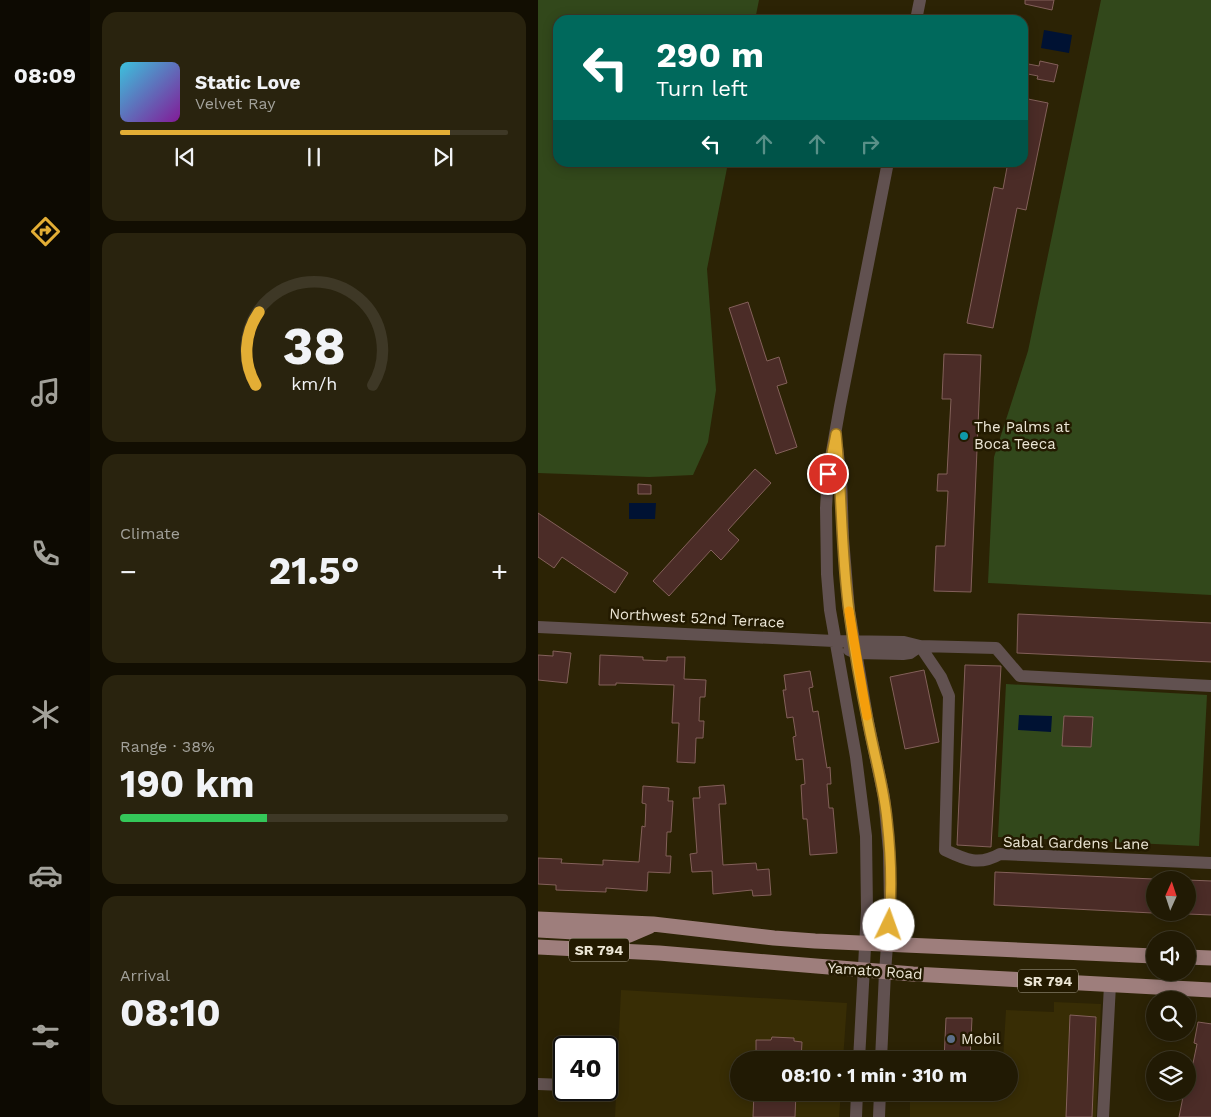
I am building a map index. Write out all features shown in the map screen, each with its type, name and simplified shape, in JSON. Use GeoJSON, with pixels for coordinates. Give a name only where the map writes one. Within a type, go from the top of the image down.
{"type":"FeatureCollection","features":[{"type":"Feature","properties":{"kind":"main road","name":"Yamato Road"},"geometry":{"type":"LineString","coordinates":[[538,919],[653,924],[774,938],[865,944],[1146,956]]}},
{"type":"Feature","properties":{"kind":"main road"},"geometry":{"type":"LineString","coordinates":[[538,930],[629,934],[653,924]]}},
{"type":"Feature","properties":{"kind":"main road","name":"Yamato Road"},"geometry":{"type":"LineString","coordinates":[[538,947],[650,952],[885,972],[1212,990]]}},
{"type":"Feature","properties":{"kind":"main road"},"geometry":{"type":"LineString","coordinates":[[1196,957],[1212,958]]}},
{"type":"Feature","properties":{"kind":"street"},"geometry":{"type":"LineString","coordinates":[[917,15],[920,0]]}},
{"type":"Feature","properties":{"kind":"street"},"geometry":{"type":"LineString","coordinates":[[859,1051],[867,910],[866,836],[856,757],[834,641],[827,574],[826,538],[828,474],[887,167]]}},
{"type":"Feature","properties":{"kind":"street"},"geometry":{"type":"LineString","coordinates":[[836,434],[841,478],[844,556],[849,611],[887,819],[890,889],[881,1051]]}},
{"type":"Feature","properties":{"kind":"street","name":"Northwest 52nd Terrace"},"geometry":{"type":"LineString","coordinates":[[538,627],[834,641],[854,640]]}},
{"type":"Feature","properties":{"kind":"street"},"geometry":{"type":"LineString","coordinates":[[854,640],[904,642],[920,646],[996,648],[1020,676],[1210,685]]}},
{"type":"Feature","properties":{"kind":"street"},"geometry":{"type":"LineString","coordinates":[[834,641],[856,653],[903,654],[910,653],[920,646]]}},
{"type":"Feature","properties":{"kind":"street","name":"Sabal Gardens Lane"},"geometry":{"type":"LineString","coordinates":[[920,646],[942,677],[949,696],[945,850],[966,860],[989,860],[1000,854],[1212,863]]}},
{"type":"Feature","properties":{"kind":"street"},"geometry":{"type":"LineString","coordinates":[[1103,1117],[1110,985]]}},
{"type":"Feature","properties":{"kind":"street"},"geometry":{"type":"LineString","coordinates":[[538,1084],[553,1085]]}},
{"type":"Feature","properties":{"kind":"street"},"geometry":{"type":"LineString","coordinates":[[856,1117],[857,1101]]}},
{"type":"Feature","properties":{"kind":"street"},"geometry":{"type":"LineString","coordinates":[[879,1117],[880,1101]]}},
{"type":"Feature","properties":{"kind":"shaded area"},"geometry":{"type":"Polygon","coordinates":[[[621,990],[847,1003],[844,1051],[730,1051],[730,1101],[840,1101],[839,1117],[615,1117],[616,1101],[618,1101],[621,990]]]}},
{"type":"Feature","properties":{"kind":"shaded area"},"geometry":{"type":"Polygon","coordinates":[[[1054,1002],[1101,1004],[1096,1117],[910,1117],[910,1101],[1018,1101],[1018,1051],[1004,1051],[1006,1010],[1054,1012],[1054,1002]]]}},
{"type":"Feature","properties":{"kind":"green space"},"geometry":{"type":"Polygon","coordinates":[[[538,0],[759,0],[756,15],[553,15],[553,167],[727,167],[707,269],[716,390],[708,442],[693,475],[649,477],[538,473],[538,0]]]}},
{"type":"Feature","properties":{"kind":"green space"},"geometry":{"type":"Polygon","coordinates":[[[1101,0],[1211,0],[1211,595],[988,583],[994,457],[1028,351],[1101,0]]]}},
{"type":"Feature","properties":{"kind":"green space"},"geometry":{"type":"Polygon","coordinates":[[[1006,684],[1207,695],[1199,846],[998,837],[1006,684]]]}},
{"type":"Feature","properties":{"kind":"water"},"geometry":{"type":"Polygon","coordinates":[[[1044,30],[1072,35],[1069,53],[1041,48],[1044,30]]]}},
{"type":"Feature","properties":{"kind":"water"},"geometry":{"type":"Polygon","coordinates":[[[629,503],[656,503],[655,519],[629,519],[629,503]]]}},
{"type":"Feature","properties":{"kind":"water"},"geometry":{"type":"Polygon","coordinates":[[[1019,715],[1052,716],[1051,732],[1018,730],[1019,715]]]}},
{"type":"Feature","properties":{"kind":"building"},"geometry":{"type":"Polygon","coordinates":[[[1025,0],[1054,0],[1052,10],[1025,4],[1025,0]]]}},
{"type":"Feature","properties":{"kind":"building"},"geometry":{"type":"Polygon","coordinates":[[[1040,61],[1058,65],[1054,82],[1037,79],[1038,76],[1028,74],[1028,64],[1039,66],[1040,61]]]}},
{"type":"Feature","properties":{"kind":"building"},"geometry":{"type":"Polygon","coordinates":[[[1028,99],[1048,103],[1026,210],[1017,208],[993,328],[967,323],[994,187],[1003,189],[1007,167],[1028,167],[1028,99]]]}},
{"type":"Feature","properties":{"kind":"building"},"geometry":{"type":"Polygon","coordinates":[[[748,302],[767,361],[779,357],[787,383],[777,386],[797,447],[776,454],[729,308],[748,302]]]}},
{"type":"Feature","properties":{"kind":"building","name":"The Palms at Boca Teeca"},"geometry":{"type":"Polygon","coordinates":[[[944,354],[981,355],[971,592],[934,591],[936,546],[945,546],[948,491],[937,491],[938,474],[947,474],[951,399],[942,399],[944,354]]]}},
{"type":"Feature","properties":{"kind":"building"},"geometry":{"type":"Polygon","coordinates":[[[755,469],[771,483],[728,530],[739,540],[721,560],[711,550],[669,596],[653,581],[755,469]]]}},
{"type":"Feature","properties":{"kind":"building"},"geometry":{"type":"Polygon","coordinates":[[[638,484],[651,485],[651,494],[638,494],[638,484]]]}},
{"type":"Feature","properties":{"kind":"building"},"geometry":{"type":"Polygon","coordinates":[[[538,513],[628,573],[615,593],[562,557],[554,568],[538,557],[538,513]]]}},
{"type":"Feature","properties":{"kind":"building"},"geometry":{"type":"Polygon","coordinates":[[[1018,614],[1212,623],[1212,662],[1017,653],[1018,614]]]}},
{"type":"Feature","properties":{"kind":"building"},"geometry":{"type":"Polygon","coordinates":[[[553,651],[571,653],[567,683],[538,680],[538,655],[553,656],[553,651]]]}},
{"type":"Feature","properties":{"kind":"building"},"geometry":{"type":"Polygon","coordinates":[[[600,655],[643,657],[643,660],[667,661],[667,657],[685,657],[684,679],[706,680],[705,697],[700,697],[699,721],[704,721],[703,738],[696,738],[695,763],[677,762],[679,723],[672,723],[674,685],[616,683],[616,685],[599,685],[600,655]]]}},
{"type":"Feature","properties":{"kind":"building"},"geometry":{"type":"Polygon","coordinates":[[[965,665],[1001,666],[991,847],[957,845],[965,665]]]}},
{"type":"Feature","properties":{"kind":"building"},"geometry":{"type":"Polygon","coordinates":[[[924,670],[939,742],[905,749],[890,677],[924,670]]]}},
{"type":"Feature","properties":{"kind":"building"},"geometry":{"type":"Polygon","coordinates":[[[810,671],[813,687],[809,688],[813,712],[818,711],[827,768],[830,767],[831,784],[827,784],[829,808],[833,808],[837,853],[810,855],[807,819],[803,819],[801,785],[805,784],[803,759],[796,760],[793,737],[796,736],[793,717],[787,718],[783,690],[786,690],[784,675],[810,671]]]}},
{"type":"Feature","properties":{"kind":"building"},"geometry":{"type":"Polygon","coordinates":[[[1064,716],[1093,717],[1091,747],[1062,746],[1064,716]]]}},
{"type":"Feature","properties":{"kind":"building"},"geometry":{"type":"Polygon","coordinates":[[[724,785],[726,804],[719,804],[723,865],[756,863],[757,870],[769,869],[771,895],[753,896],[752,890],[713,894],[712,871],[692,872],[690,854],[697,853],[693,798],[700,798],[699,787],[724,785]]]}},
{"type":"Feature","properties":{"kind":"building"},"geometry":{"type":"Polygon","coordinates":[[[643,786],[669,788],[668,801],[673,801],[671,832],[667,832],[666,856],[671,856],[670,873],[648,872],[647,891],[606,888],[606,892],[556,890],[556,885],[538,884],[538,858],[562,859],[561,863],[603,865],[603,860],[639,862],[642,826],[645,827],[646,804],[642,803],[643,786]]]}},
{"type":"Feature","properties":{"kind":"building"},"geometry":{"type":"Polygon","coordinates":[[[995,872],[1146,879],[1146,913],[994,905],[995,872]]]}},
{"type":"Feature","properties":{"kind":"building"},"geometry":{"type":"Polygon","coordinates":[[[1196,880],[1212,881],[1212,915],[1196,914],[1196,880]]]}},
{"type":"Feature","properties":{"kind":"building"},"geometry":{"type":"Polygon","coordinates":[[[1070,1015],[1096,1017],[1092,1117],[1066,1117],[1070,1015]]]}},
{"type":"Feature","properties":{"kind":"building"},"geometry":{"type":"Polygon","coordinates":[[[946,1018],[972,1018],[970,1051],[944,1051],[946,1018]]]}},
{"type":"Feature","properties":{"kind":"building"},"geometry":{"type":"Polygon","coordinates":[[[1198,1022],[1212,1024],[1212,1117],[1179,1117],[1182,1101],[1196,1101],[1197,1044],[1194,1043],[1196,1041],[1198,1022]]]}},
{"type":"Feature","properties":{"kind":"building"},"geometry":{"type":"Polygon","coordinates":[[[772,1037],[794,1038],[794,1041],[802,1042],[802,1051],[756,1051],[756,1040],[771,1040],[772,1037]]]}},
{"type":"Feature","properties":{"kind":"building"},"geometry":{"type":"Polygon","coordinates":[[[754,1101],[796,1101],[795,1117],[753,1117],[754,1101]]]}},
{"type":"Feature","properties":{"kind":"slow traffic"},"geometry":{"type":"LineString","coordinates":[[849,611],[867,716]]}},
{"type":"Feature","properties":{"kind":"place","name":"The Palms at Boca Teeca"},"geometry":{"type":"Point","coordinates":[964,436]}},
{"type":"Feature","properties":{"kind":"place","name":"Mobil"},"geometry":{"type":"Point","coordinates":[951,1039]}},
{"type":"Feature","properties":{"kind":"route"},"geometry":{"type":"LineString","coordinates":[[828,474],[836,434],[841,478],[843,538],[849,611],[887,819],[890,880],[889,925]]}}]}
